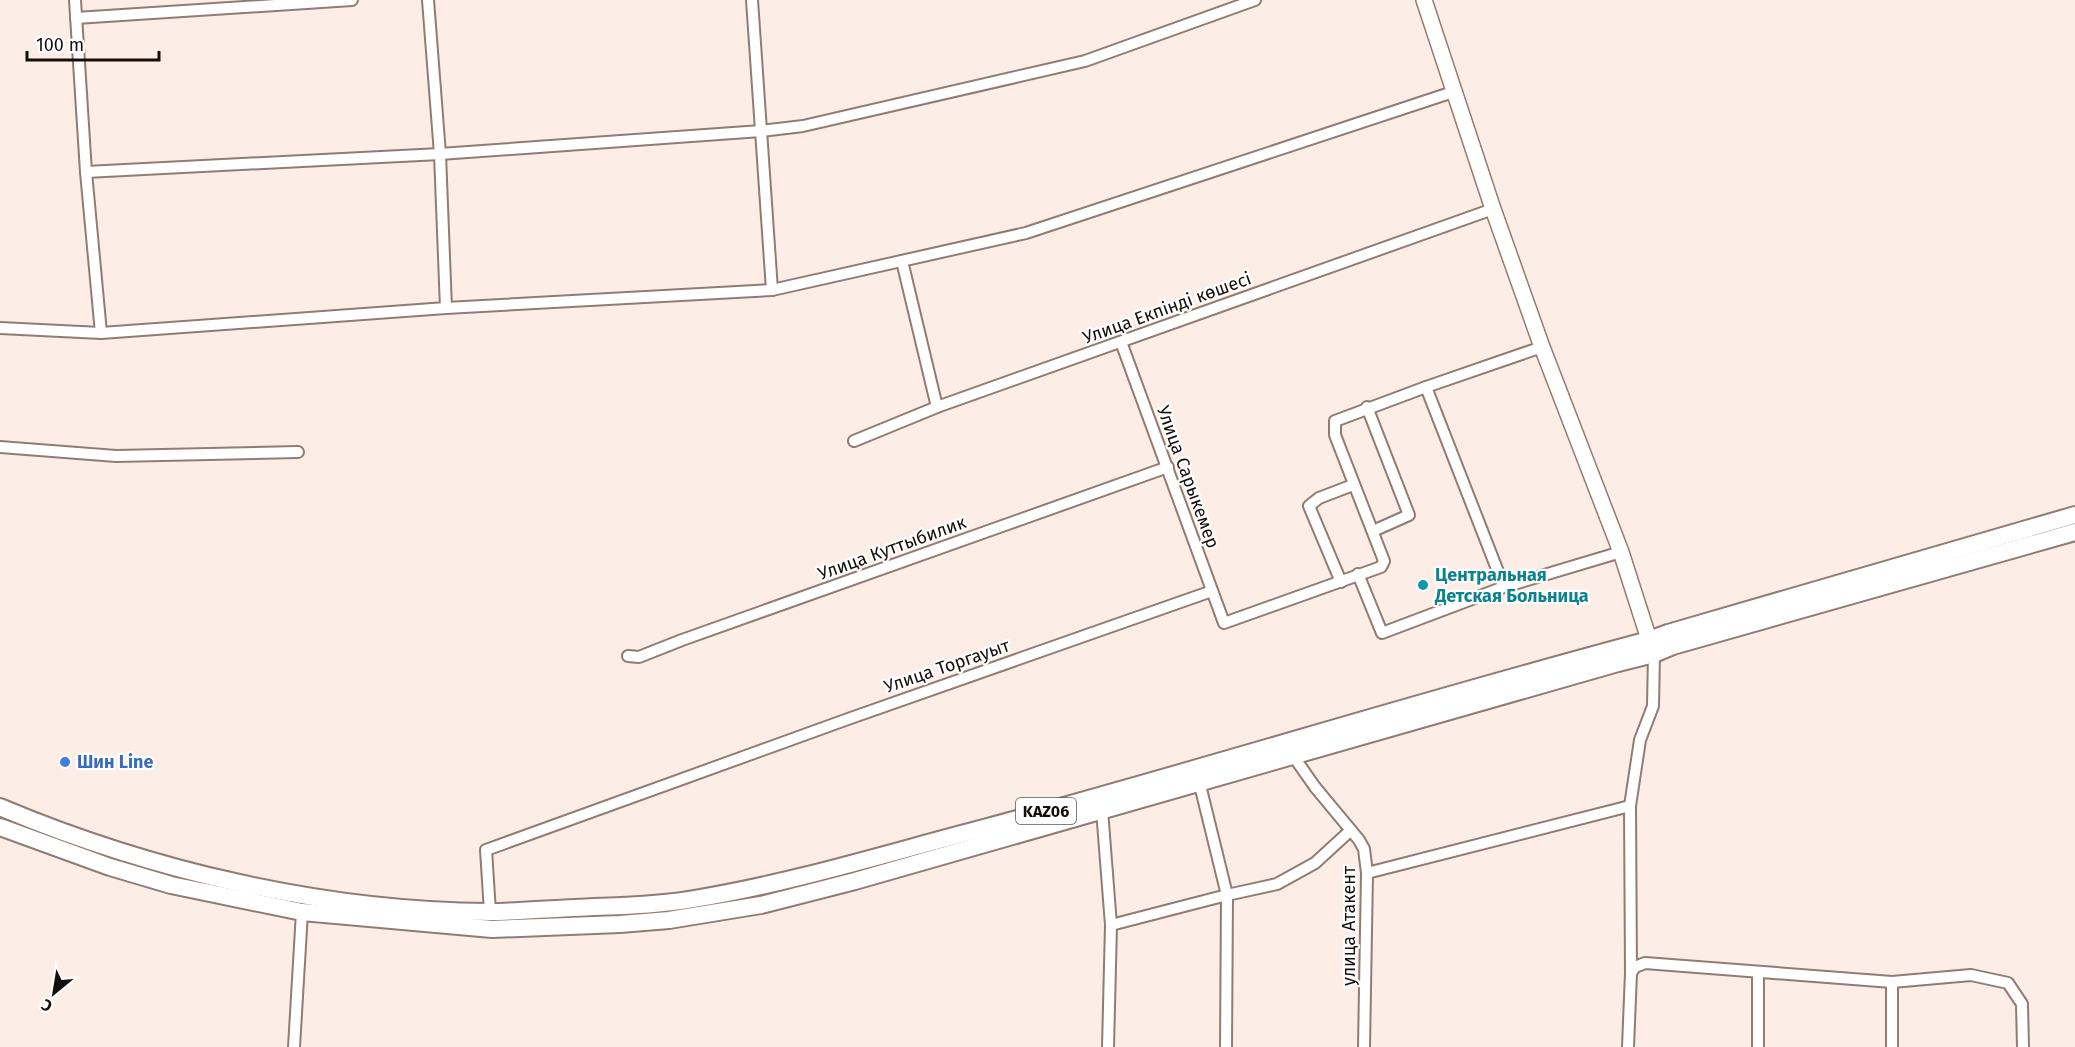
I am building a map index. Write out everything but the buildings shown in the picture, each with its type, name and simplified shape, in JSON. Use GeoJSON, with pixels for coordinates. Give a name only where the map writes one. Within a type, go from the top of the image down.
{"type":"FeatureCollection","features":[{"type":"Feature","properties":{"kind":"highway","name":"KАZ06"},"geometry":{"type":"LineString","coordinates":[[0,827],[110,867],[171,885],[302,912],[492,929],[669,920],[761,904],[855,881],[1294,757],[1618,663],[1651,647],[1668,633],[2075,515]]}},
{"type":"Feature","properties":{"kind":"highway","name":"KАZ06"},"geometry":{"type":"LineString","coordinates":[[0,807],[116,850],[290,894],[407,908],[490,912],[692,900],[832,870],[1098,797],[1287,741],[1651,647],[1673,646],[2075,532]]}},
{"type":"Feature","properties":{"kind":"highway"},"geometry":{"type":"LineString","coordinates":[[850,864],[855,881]]}},
{"type":"Feature","properties":{"kind":"main road"},"geometry":{"type":"LineString","coordinates":[[1424,0],[1493,209],[1542,347],[1621,552],[1651,647]]}},
{"type":"Feature","properties":{"kind":"street"},"geometry":{"type":"LineString","coordinates":[[75,0],[86,172],[101,333]]}},
{"type":"Feature","properties":{"kind":"street"},"geometry":{"type":"LineString","coordinates":[[76,18],[352,0]]}},
{"type":"Feature","properties":{"kind":"street"},"geometry":{"type":"LineString","coordinates":[[428,0],[441,154],[446,308]]}},
{"type":"Feature","properties":{"kind":"street"},"geometry":{"type":"LineString","coordinates":[[752,0],[772,290]]}},
{"type":"Feature","properties":{"kind":"street"},"geometry":{"type":"LineString","coordinates":[[86,172],[441,154],[803,126],[1085,61],[1255,0]]}},
{"type":"Feature","properties":{"kind":"street"},"geometry":{"type":"LineString","coordinates":[[0,328],[101,333],[446,308],[772,290],[1026,233],[1453,92]]}},
{"type":"Feature","properties":{"kind":"street","name":"Улица Екпінді көшесі"},"geometry":{"type":"LineString","coordinates":[[854,441],[937,407],[1493,209]]}},
{"type":"Feature","properties":{"kind":"street"},"geometry":{"type":"LineString","coordinates":[[902,261],[937,407]]}},
{"type":"Feature","properties":{"kind":"street","name":"Улица Сарыкемер"},"geometry":{"type":"LineString","coordinates":[[1121,342],[1224,623],[1341,582]]}},
{"type":"Feature","properties":{"kind":"street"},"geometry":{"type":"LineString","coordinates":[[1353,485],[1318,498],[1309,506],[1341,582],[1381,567],[1384,561],[1335,435],[1335,421],[1367,407],[1542,347]]}},
{"type":"Feature","properties":{"kind":"street"},"geometry":{"type":"LineString","coordinates":[[1426,387],[1504,587]]}},
{"type":"Feature","properties":{"kind":"street"},"geometry":{"type":"LineString","coordinates":[[1367,407],[1409,515],[1373,531]]}},
{"type":"Feature","properties":{"kind":"street"},"geometry":{"type":"LineString","coordinates":[[0,447],[116,456],[298,452]]}},
{"type":"Feature","properties":{"kind":"street","name":"Улица Куттыбилик"},"geometry":{"type":"LineString","coordinates":[[628,656],[639,657],[1168,467]]}},
{"type":"Feature","properties":{"kind":"street"},"geometry":{"type":"LineString","coordinates":[[1358,574],[1382,633],[1504,587],[1621,552]]}},
{"type":"Feature","properties":{"kind":"street","name":"Улица Торгауыт"},"geometry":{"type":"LineString","coordinates":[[490,912],[486,850],[1212,591]]}},
{"type":"Feature","properties":{"kind":"street"},"geometry":{"type":"LineString","coordinates":[[1628,1047],[1631,973],[1630,806],[1640,740],[1653,706],[1651,647]]}},
{"type":"Feature","properties":{"kind":"street","name":"улица Атакент"},"geometry":{"type":"LineString","coordinates":[[1294,757],[1315,788],[1364,849],[1366,873],[1364,1047]]}},
{"type":"Feature","properties":{"kind":"street"},"geometry":{"type":"LineString","coordinates":[[1199,782],[1227,895],[1226,1047]]}},
{"type":"Feature","properties":{"kind":"street"},"geometry":{"type":"LineString","coordinates":[[1366,873],[1630,806]]}},
{"type":"Feature","properties":{"kind":"street"},"geometry":{"type":"LineString","coordinates":[[1102,810],[1111,925],[1108,1047]]}},
{"type":"Feature","properties":{"kind":"street"},"geometry":{"type":"LineString","coordinates":[[1111,925],[1277,884],[1315,862],[1351,830]]}},
{"type":"Feature","properties":{"kind":"street"},"geometry":{"type":"LineString","coordinates":[[294,1047],[302,912]]}},
{"type":"Feature","properties":{"kind":"street"},"geometry":{"type":"LineString","coordinates":[[1631,973],[1635,967],[1645,963],[1892,982],[1971,975],[2008,983],[2022,1004],[2023,1047]]}},
{"type":"Feature","properties":{"kind":"street"},"geometry":{"type":"LineString","coordinates":[[1758,973],[1758,1047]]}},
{"type":"Feature","properties":{"kind":"street"},"geometry":{"type":"LineString","coordinates":[[1892,982],[1892,1047]]}},
{"type":"Feature","properties":{"kind":"place","name":"Центральная Детская Больница"},"geometry":{"type":"Point","coordinates":[1423,585]}},
{"type":"Feature","properties":{"kind":"place","name":"Шин Line"},"geometry":{"type":"Point","coordinates":[65,762]}}]}
